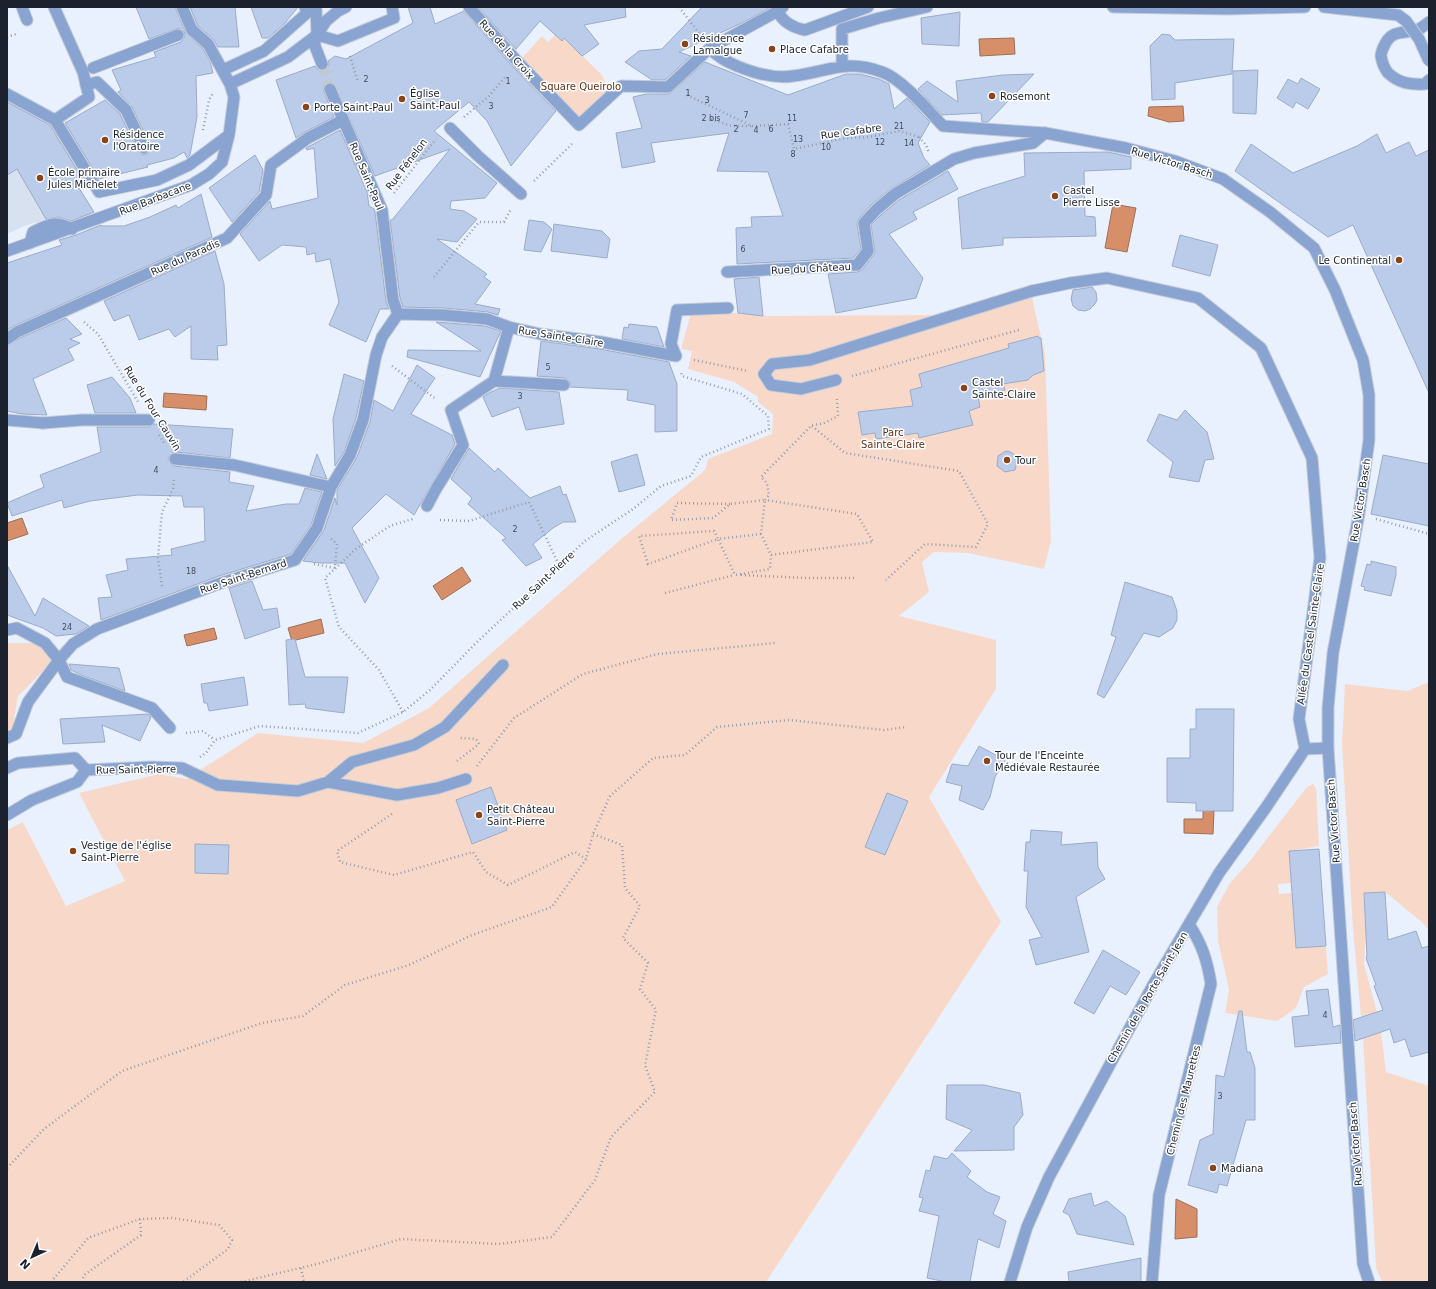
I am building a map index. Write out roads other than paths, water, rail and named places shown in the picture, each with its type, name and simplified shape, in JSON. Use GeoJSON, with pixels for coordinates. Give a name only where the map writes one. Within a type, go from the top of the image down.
{"type":"FeatureCollection","features":[{"type":"Feature","properties":{"kind":"street"},"geometry":{"type":"LineString","coordinates":[[22,7],[27,20]]}},
{"type":"Feature","properties":{"kind":"street"},"geometry":{"type":"LineString","coordinates":[[54,7],[83,72],[89,98],[55,120]]}},
{"type":"Feature","properties":{"kind":"street","name":"Rue Barbacane"},"geometry":{"type":"LineString","coordinates":[[7,252],[191,186],[222,162],[234,97],[230,84],[208,44],[192,30],[182,7]]}},
{"type":"Feature","properties":{"kind":"street"},"geometry":{"type":"LineString","coordinates":[[223,70],[264,51],[306,13],[305,7]]}},
{"type":"Feature","properties":{"kind":"street"},"geometry":{"type":"LineString","coordinates":[[316,7],[315,46],[322,64]]}},
{"type":"Feature","properties":{"kind":"street"},"geometry":{"type":"LineString","coordinates":[[230,84],[288,57],[316,36],[326,21],[338,11],[346,7]]}},
{"type":"Feature","properties":{"kind":"street"},"geometry":{"type":"LineString","coordinates":[[316,36],[338,41],[394,18],[392,7]]}},
{"type":"Feature","properties":{"kind":"street","name":"Rue de la Croix"},"geometry":{"type":"LineString","coordinates":[[469,7],[517,61],[579,125],[621,86],[668,87],[710,48]]}},
{"type":"Feature","properties":{"kind":"street"},"geometry":{"type":"LineString","coordinates":[[868,7],[805,30],[796,28],[783,19],[781,9],[710,48],[715,54],[726,61],[759,73],[778,77],[793,76],[842,66],[842,30],[879,18],[927,7]]}},
{"type":"Feature","properties":{"kind":"street"},"geometry":{"type":"LineString","coordinates":[[1113,7],[1228,9],[1305,7]]}},
{"type":"Feature","properties":{"kind":"street"},"geometry":{"type":"LineString","coordinates":[[1324,7],[1398,15],[1406,20],[1419,38],[1429,61]]}},
{"type":"Feature","properties":{"kind":"street"},"geometry":{"type":"LineString","coordinates":[[1429,22],[1423,28],[1415,31],[1404,31],[1388,38],[1381,54],[1382,62],[1386,70],[1400,82],[1408,84],[1425,84],[1429,80]]}},
{"type":"Feature","properties":{"kind":"street"},"geometry":{"type":"LineString","coordinates":[[92,68],[178,35]]}},
{"type":"Feature","properties":{"kind":"street","name":"Rue Victor Basch"},"geometry":{"type":"LineString","coordinates":[[842,66],[858,65],[883,72],[897,80],[943,126],[1046,133],[1126,148],[1175,161],[1223,179],[1270,212],[1314,248],[1335,290],[1363,360],[1369,395],[1369,440],[1359,514],[1333,653],[1328,708],[1328,748],[1363,1264],[1369,1282]]}},
{"type":"Feature","properties":{"kind":"street"},"geometry":{"type":"LineString","coordinates":[[86,85],[97,82],[126,110],[144,148]]}},
{"type":"Feature","properties":{"kind":"street","name":"Rue Saint-Paul"},"geometry":{"type":"LineString","coordinates":[[330,89],[382,210],[393,300],[398,314]]}},
{"type":"Feature","properties":{"kind":"street"},"geometry":{"type":"LineString","coordinates":[[7,94],[55,120],[99,192],[157,180],[189,165],[228,135]]}},
{"type":"Feature","properties":{"kind":"street","name":"Rue du Paradis"},"geometry":{"type":"LineString","coordinates":[[7,339],[17,332],[227,238],[266,195],[271,165],[308,138],[343,120]]}},
{"type":"Feature","properties":{"kind":"street"},"geometry":{"type":"LineString","coordinates":[[450,128],[477,155],[521,194]]}},
{"type":"Feature","properties":{"kind":"street","name":"Rue du Château"},"geometry":{"type":"LineString","coordinates":[[727,272],[857,265],[868,251],[864,223],[876,210],[895,194],[954,159],[974,153],[1033,143],[1046,133]]}},
{"type":"Feature","properties":{"kind":"street","name":"Allée du Castel Sainte-Claire"},"geometry":{"type":"LineString","coordinates":[[836,380],[801,389],[771,385],[764,374],[772,364],[810,360],[1032,291],[1070,283],[1107,278],[1198,298],[1261,348],[1312,458],[1320,558],[1299,719],[1305,748]]}},
{"type":"Feature","properties":{"kind":"street","name":"Rue Sainte-Claire"},"geometry":{"type":"LineString","coordinates":[[398,314],[443,315],[487,319],[509,327],[540,334],[601,342],[676,356],[671,344],[677,310],[728,308]]}},
{"type":"Feature","properties":{"kind":"street","name":"Rue Saint-Bernard"},"geometry":{"type":"LineString","coordinates":[[7,738],[16,734],[28,702],[72,644],[97,629],[165,603],[221,583],[295,560],[317,528],[331,487],[350,455],[363,420],[376,355],[382,337],[398,314]]}},
{"type":"Feature","properties":{"kind":"street"},"geometry":{"type":"LineString","coordinates":[[494,381],[509,327]]}},
{"type":"Feature","properties":{"kind":"street"},"geometry":{"type":"LineString","coordinates":[[427,506],[463,445],[451,410],[494,381],[564,386]]}},
{"type":"Feature","properties":{"kind":"street"},"geometry":{"type":"LineString","coordinates":[[7,420],[43,423],[82,420],[149,420]]}},
{"type":"Feature","properties":{"kind":"street"},"geometry":{"type":"LineString","coordinates":[[175,459],[234,465],[331,487]]}},
{"type":"Feature","properties":{"kind":"street"},"geometry":{"type":"LineString","coordinates":[[7,630],[17,628],[45,643],[59,660],[67,677],[152,708],[170,728]]}},
{"type":"Feature","properties":{"kind":"street"},"geometry":{"type":"LineString","coordinates":[[328,782],[352,762],[414,745],[446,727],[503,665]]}},
{"type":"Feature","properties":{"kind":"street"},"geometry":{"type":"LineString","coordinates":[[1305,748],[1328,748]]}},
{"type":"Feature","properties":{"kind":"street","name":"Chemin de la Porte Saint-Jean"},"geometry":{"type":"LineString","coordinates":[[1010,1282],[1027,1227],[1049,1177],[1153,984],[1219,873],[1267,806],[1305,748]]}},
{"type":"Feature","properties":{"kind":"street"},"geometry":{"type":"LineString","coordinates":[[7,768],[18,763],[74,758],[86,770]]}},
{"type":"Feature","properties":{"kind":"street","name":"Rue Saint-Pierre"},"geometry":{"type":"LineString","coordinates":[[7,815],[32,800],[77,782],[86,770],[152,767],[182,768],[218,785],[298,790],[328,782]]}},
{"type":"Feature","properties":{"kind":"street"},"geometry":{"type":"LineString","coordinates":[[328,782],[397,795],[438,788],[466,779]]}},
{"type":"Feature","properties":{"kind":"street","name":"Chemin des Maurettes"},"geometry":{"type":"LineString","coordinates":[[1152,1282],[1159,1195],[1211,984],[1207,959],[1198,938],[1189,924]]}},
{"type":"Feature","properties":{"kind":"tunnel"},"geometry":{"type":"LineString","coordinates":[[322,64],[330,89]]}},
{"type":"Feature","properties":{"kind":"place","name":"Résidence Lamalgue"},"geometry":{"type":"Point","coordinates":[685,44]}},
{"type":"Feature","properties":{"kind":"place","name":"Place Cafabre"},"geometry":{"type":"Point","coordinates":[772,49]}},
{"type":"Feature","properties":{"kind":"place","name":"Rosemont"},"geometry":{"type":"Point","coordinates":[992,96]}},
{"type":"Feature","properties":{"kind":"place","name":"Église Saint-Paul"},"geometry":{"type":"Point","coordinates":[402,99]}},
{"type":"Feature","properties":{"kind":"place","name":"Porte Saint-Paul"},"geometry":{"type":"Point","coordinates":[306,107]}},
{"type":"Feature","properties":{"kind":"place","name":"Résidence l'Oratoire"},"geometry":{"type":"Point","coordinates":[105,140]}},
{"type":"Feature","properties":{"kind":"place","name":"École primaire Jules Michelet"},"geometry":{"type":"Point","coordinates":[40,178]}},
{"type":"Feature","properties":{"kind":"place","name":"Castel Pierre Lisse"},"geometry":{"type":"Point","coordinates":[1055,196]}},
{"type":"Feature","properties":{"kind":"place","name":"Le Continental"},"geometry":{"type":"Point","coordinates":[1399,260]}},
{"type":"Feature","properties":{"kind":"place","name":"Castel Sainte-Claire"},"geometry":{"type":"Point","coordinates":[964,388]}},
{"type":"Feature","properties":{"kind":"place","name":"Tour"},"geometry":{"type":"Point","coordinates":[1007,460]}},
{"type":"Feature","properties":{"kind":"place","name":"Tour de l'Enceinte Médiévale Restaurée"},"geometry":{"type":"Point","coordinates":[987,761]}},
{"type":"Feature","properties":{"kind":"place","name":"Petit Château Saint-Pierre"},"geometry":{"type":"Point","coordinates":[479,815]}},
{"type":"Feature","properties":{"kind":"place","name":"Vestige de l'église Saint-Pierre"},"geometry":{"type":"Point","coordinates":[73,851]}},
{"type":"Feature","properties":{"kind":"place","name":"Madiana"},"geometry":{"type":"Point","coordinates":[1213,1168]}},
{"type":"Feature","properties":{"kind":"park label","name":"Square Queirolo"},"geometry":{"type":"Point","coordinates":[581,86]}},
{"type":"Feature","properties":{"kind":"park label","name":"Parc Sainte-Claire"},"geometry":{"type":"Point","coordinates":[893,438]}}]}
